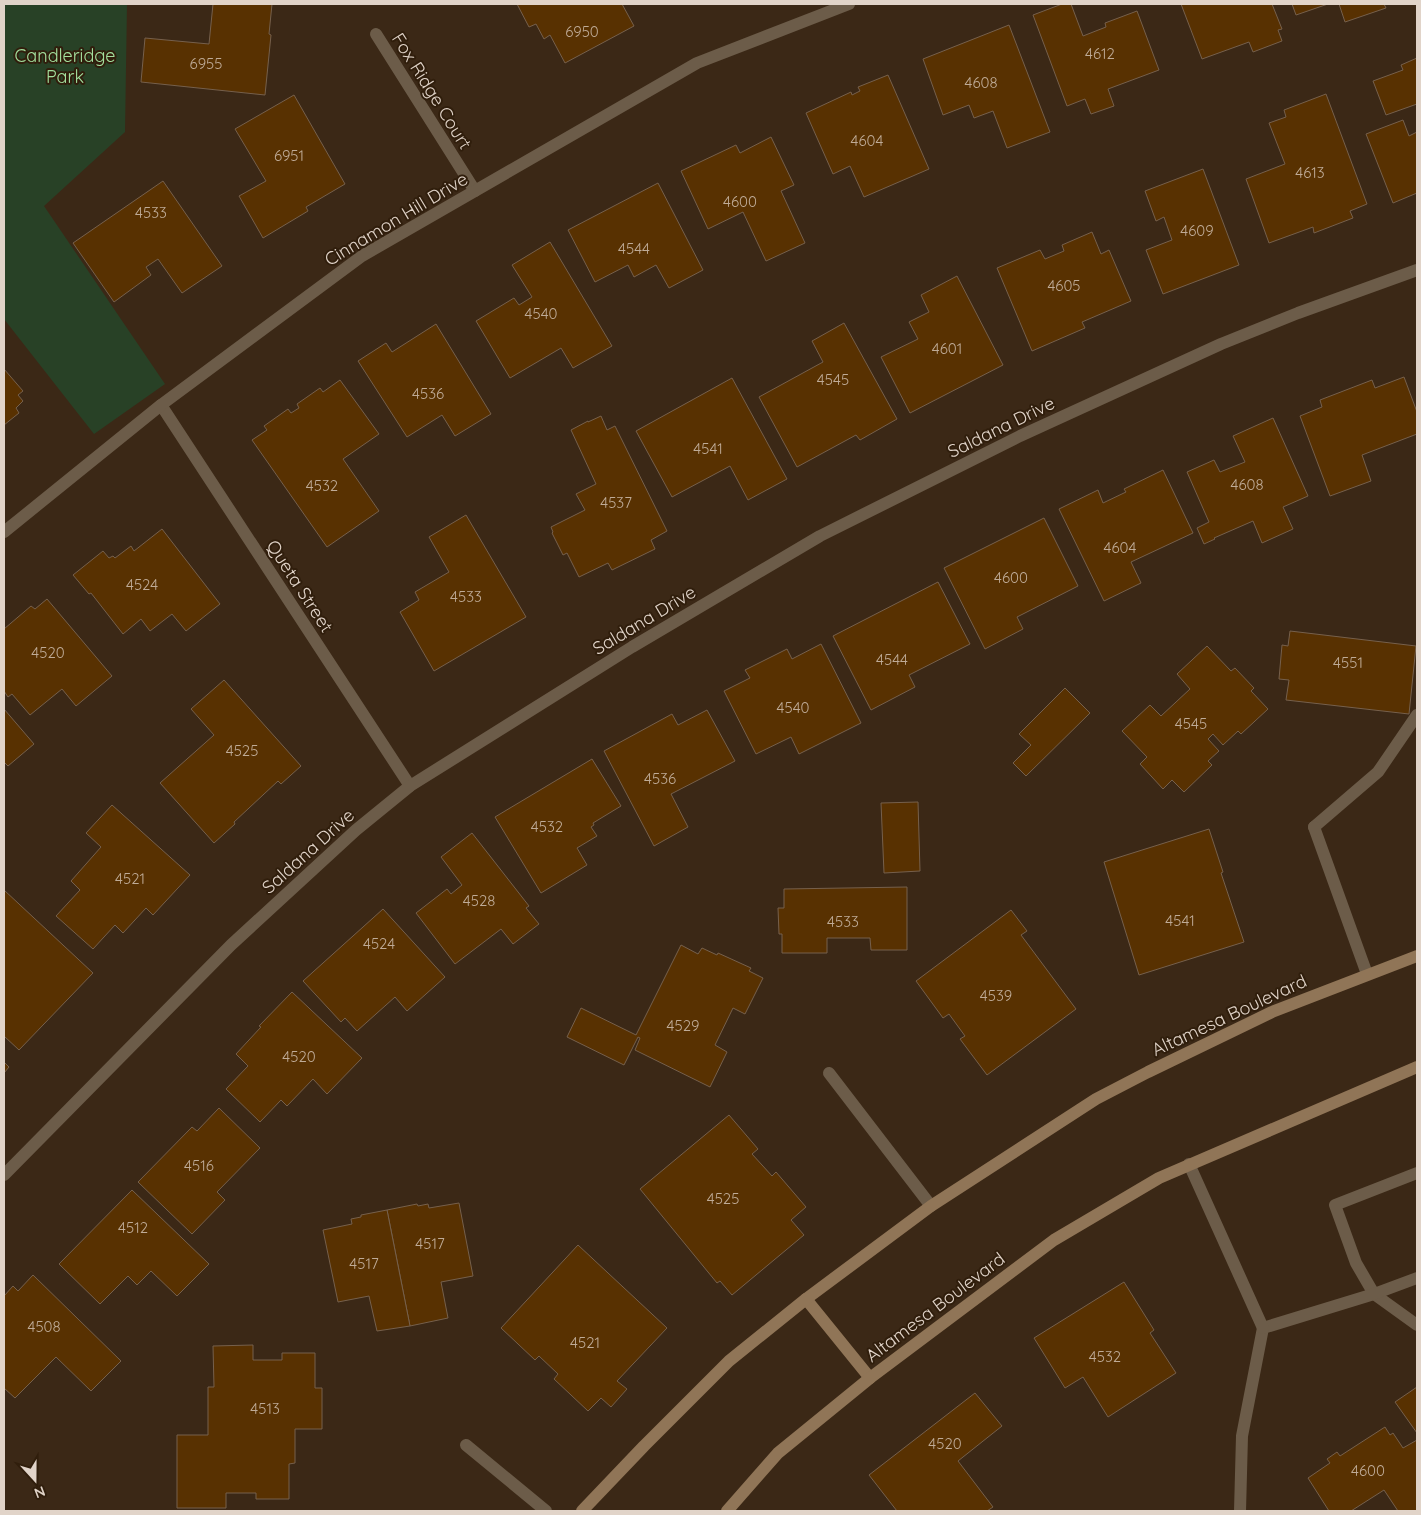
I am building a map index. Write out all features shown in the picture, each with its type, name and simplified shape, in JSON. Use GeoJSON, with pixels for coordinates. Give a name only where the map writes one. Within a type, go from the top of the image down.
{"type":"FeatureCollection","features":[{"type":"Feature","properties":{"kind":"main road","name":"Altamesa Boulevard"},"geometry":{"type":"LineString","coordinates":[[582,1511],[729,1361],[806,1298],[931,1206],[1096,1099],[1113,1090],[1272,1012],[1417,956]]}},
{"type":"Feature","properties":{"kind":"main road","name":"Altamesa Boulevard"},"geometry":{"type":"LineString","coordinates":[[727,1511],[778,1453],[870,1378],[1054,1240],[1159,1178],[1417,1067]]}},
{"type":"Feature","properties":{"kind":"main road"},"geometry":{"type":"LineString","coordinates":[[806,1298],[870,1378]]}},
{"type":"Feature","properties":{"kind":"street","name":"Cinnamon Hill Drive"},"geometry":{"type":"LineString","coordinates":[[4,532],[161,405],[362,256],[697,63],[849,4]]}},
{"type":"Feature","properties":{"kind":"street","name":"Fox Ridge Court"},"geometry":{"type":"LineString","coordinates":[[376,34],[475,191]]}},
{"type":"Feature","properties":{"kind":"street","name":"Saldana Drive"},"geometry":{"type":"LineString","coordinates":[[4,1175],[231,945],[356,830],[410,786],[632,647],[820,536],[1020,436],[1221,344],[1298,313],[1417,270]]}},
{"type":"Feature","properties":{"kind":"street","name":"Queta Street"},"geometry":{"type":"LineString","coordinates":[[161,405],[410,786]]}},
{"type":"Feature","properties":{"kind":"street"},"geometry":{"type":"LineString","coordinates":[[1367,974],[1314,827],[1378,772],[1417,715]]}},
{"type":"Feature","properties":{"kind":"street"},"geometry":{"type":"LineString","coordinates":[[828,1073],[931,1206]]}},
{"type":"Feature","properties":{"kind":"street"},"geometry":{"type":"LineString","coordinates":[[1189,1164],[1263,1328],[1242,1436],[1240,1511]]}},
{"type":"Feature","properties":{"kind":"street"},"geometry":{"type":"LineString","coordinates":[[1417,1173],[1335,1206],[1356,1263],[1374,1294],[1417,1325]]}},
{"type":"Feature","properties":{"kind":"street"},"geometry":{"type":"LineString","coordinates":[[1263,1328],[1374,1294],[1417,1278]]}},
{"type":"Feature","properties":{"kind":"street"},"geometry":{"type":"LineString","coordinates":[[466,1445],[546,1511]]}},
{"type":"Feature","properties":{"kind":"green space","name":"Candleridge Park"},"geometry":{"type":"Polygon","coordinates":[[[4,4],[127,4],[125,132],[44,206],[165,384],[94,434],[4,319],[4,4]]]}},
{"type":"Feature","properties":{"kind":"building"},"geometry":{"type":"Polygon","coordinates":[[[213,4],[272,4],[265,95],[141,82],[145,38],[209,44],[213,4]]]}},
{"type":"Feature","properties":{"kind":"building"},"geometry":{"type":"Polygon","coordinates":[[[517,4],[622,4],[634,26],[565,63],[550,35],[544,39],[536,24],[529,27],[517,4]]]}},
{"type":"Feature","properties":{"kind":"building"},"geometry":{"type":"Polygon","coordinates":[[[1062,4],[1071,4],[1083,36],[1106,27],[1105,23],[1137,11],[1159,70],[1108,89],[1114,106],[1091,114],[1085,99],[1067,106],[1033,15],[1062,4]]]}},
{"type":"Feature","properties":{"kind":"building"},"geometry":{"type":"Polygon","coordinates":[[[1181,4],[1272,4],[1282,29],[1278,30],[1282,41],[1253,52],[1249,42],[1202,59],[1181,4]]]}},
{"type":"Feature","properties":{"kind":"building"},"geometry":{"type":"Polygon","coordinates":[[[1292,4],[1328,4],[1296,15],[1292,4]]]}},
{"type":"Feature","properties":{"kind":"building"},"geometry":{"type":"Polygon","coordinates":[[[1339,4],[1384,4],[1386,8],[1345,22],[1339,4]]]}},
{"type":"Feature","properties":{"kind":"building"},"geometry":{"type":"Polygon","coordinates":[[[1009,25],[1050,132],[1007,148],[993,111],[974,118],[969,105],[943,115],[923,59],[1009,25]]]}},
{"type":"Feature","properties":{"kind":"building"},"geometry":{"type":"Polygon","coordinates":[[[1417,58],[1417,104],[1386,115],[1373,81],[1403,70],[1401,65],[1417,58]]]}},
{"type":"Feature","properties":{"kind":"building"},"geometry":{"type":"Polygon","coordinates":[[[888,75],[929,169],[864,197],[850,166],[833,174],[806,113],[851,92],[852,95],[860,91],[858,87],[888,75]]]}},
{"type":"Feature","properties":{"kind":"building"},"geometry":{"type":"Polygon","coordinates":[[[1326,94],[1367,204],[1350,211],[1353,218],[1314,233],[1313,227],[1269,243],[1246,179],[1285,164],[1269,123],[1286,117],[1284,110],[1326,94]]]}},
{"type":"Feature","properties":{"kind":"building"},"geometry":{"type":"Polygon","coordinates":[[[294,95],[345,184],[306,207],[308,211],[263,238],[239,196],[266,181],[235,129],[294,95]]]}},
{"type":"Feature","properties":{"kind":"building"},"geometry":{"type":"Polygon","coordinates":[[[1403,120],[1409,136],[1417,132],[1417,193],[1393,203],[1366,134],[1403,120]]]}},
{"type":"Feature","properties":{"kind":"building"},"geometry":{"type":"Polygon","coordinates":[[[771,137],[794,185],[781,191],[805,243],[766,261],[743,212],[708,229],[681,171],[736,145],[740,153],[771,137]]]}},
{"type":"Feature","properties":{"kind":"building"},"geometry":{"type":"Polygon","coordinates":[[[1203,169],[1239,265],[1163,294],[1146,250],[1172,240],[1164,217],[1156,221],[1145,191],[1203,169]]]}},
{"type":"Feature","properties":{"kind":"building"},"geometry":{"type":"Polygon","coordinates":[[[163,181],[222,266],[182,293],[158,259],[146,267],[151,275],[114,302],[73,243],[163,181]]]}},
{"type":"Feature","properties":{"kind":"building"},"geometry":{"type":"Polygon","coordinates":[[[658,183],[703,270],[669,288],[656,265],[634,277],[628,265],[595,282],[568,230],[658,183]]]}},
{"type":"Feature","properties":{"kind":"building"},"geometry":{"type":"Polygon","coordinates":[[[1092,232],[1101,254],[1109,250],[1131,301],[1082,322],[1085,328],[1032,351],[997,268],[1040,250],[1045,259],[1064,251],[1062,245],[1092,232]]]}},
{"type":"Feature","properties":{"kind":"building"},"geometry":{"type":"Polygon","coordinates":[[[550,242],[612,346],[573,368],[561,348],[510,378],[476,321],[514,298],[519,305],[532,297],[512,265],[550,242]]]}},
{"type":"Feature","properties":{"kind":"building"},"geometry":{"type":"Polygon","coordinates":[[[957,276],[1003,365],[910,413],[881,357],[918,339],[909,322],[929,312],[921,295],[957,276]]]}},
{"type":"Feature","properties":{"kind":"building"},"geometry":{"type":"Polygon","coordinates":[[[844,323],[897,419],[860,440],[856,435],[797,467],[759,397],[823,362],[812,341],[844,323]]]}},
{"type":"Feature","properties":{"kind":"building"},"geometry":{"type":"Polygon","coordinates":[[[436,324],[491,414],[455,436],[442,415],[407,437],[358,361],[386,343],[392,352],[436,324]]]}},
{"type":"Feature","properties":{"kind":"building"},"geometry":{"type":"Polygon","coordinates":[[[4,369],[23,391],[18,395],[23,401],[16,408],[19,413],[4,425],[4,369]]]}},
{"type":"Feature","properties":{"kind":"building"},"geometry":{"type":"Polygon","coordinates":[[[1404,377],[1417,412],[1417,434],[1362,455],[1371,481],[1330,496],[1300,416],[1322,407],[1320,400],[1372,380],[1375,388],[1404,377]]]}},
{"type":"Feature","properties":{"kind":"building"},"geometry":{"type":"Polygon","coordinates":[[[732,378],[787,479],[748,500],[730,466],[672,497],[636,431],[732,378]]]}},
{"type":"Feature","properties":{"kind":"building"},"geometry":{"type":"Polygon","coordinates":[[[340,380],[379,434],[343,459],[379,511],[327,547],[252,440],[267,430],[264,426],[288,409],[291,413],[299,408],[297,404],[320,388],[323,392],[340,380]]]}},
{"type":"Feature","properties":{"kind":"building"},"geometry":{"type":"Polygon","coordinates":[[[601,416],[607,430],[615,426],[667,531],[651,540],[655,549],[612,570],[608,563],[579,577],[567,553],[563,555],[551,527],[585,510],[576,494],[596,484],[571,430],[601,416]]]}},
{"type":"Feature","properties":{"kind":"building"},"geometry":{"type":"Polygon","coordinates":[[[1273,418],[1308,496],[1283,507],[1293,529],[1262,543],[1253,521],[1204,544],[1197,528],[1209,522],[1187,472],[1214,460],[1220,472],[1245,462],[1233,436],[1273,418]]]}},
{"type":"Feature","properties":{"kind":"building"},"geometry":{"type":"Polygon","coordinates":[[[1163,470],[1193,533],[1131,562],[1141,583],[1104,601],[1059,509],[1098,490],[1103,503],[1126,492],[1124,489],[1163,470]]]}},
{"type":"Feature","properties":{"kind":"building"},"geometry":{"type":"Polygon","coordinates":[[[466,515],[526,617],[434,671],[400,612],[419,600],[415,592],[449,572],[429,537],[466,515]]]}},
{"type":"Feature","properties":{"kind":"building"},"geometry":{"type":"Polygon","coordinates":[[[1044,518],[1078,586],[1017,617],[1023,629],[985,649],[944,568],[1044,518]]]}},
{"type":"Feature","properties":{"kind":"building"},"geometry":{"type":"Polygon","coordinates":[[[162,529],[220,604],[186,631],[172,614],[150,631],[141,619],[123,634],[91,593],[89,594],[73,575],[103,551],[109,558],[113,556],[115,558],[131,546],[134,551],[162,529]]]}},
{"type":"Feature","properties":{"kind":"building"},"geometry":{"type":"Polygon","coordinates":[[[938,582],[970,644],[909,675],[915,687],[871,710],[833,636],[938,582]]]}},
{"type":"Feature","properties":{"kind":"building"},"geometry":{"type":"Polygon","coordinates":[[[47,599],[112,676],[76,706],[62,689],[30,715],[12,694],[8,697],[4,691],[4,629],[31,606],[35,609],[47,599]]]}},
{"type":"Feature","properties":{"kind":"building"},"geometry":{"type":"Polygon","coordinates":[[[1290,631],[1416,646],[1409,714],[1286,700],[1289,680],[1279,679],[1282,645],[1288,646],[1290,631]]]}},
{"type":"Feature","properties":{"kind":"building"},"geometry":{"type":"Polygon","coordinates":[[[821,644],[861,723],[799,754],[791,737],[756,754],[724,691],[750,678],[745,670],[787,649],[792,659],[821,644]]]}},
{"type":"Feature","properties":{"kind":"building"},"geometry":{"type":"Polygon","coordinates":[[[1207,646],[1231,671],[1235,668],[1254,688],[1251,691],[1268,709],[1241,734],[1238,731],[1223,745],[1213,734],[1208,739],[1219,751],[1208,761],[1212,765],[1184,792],[1172,780],[1163,789],[1140,764],[1147,757],[1122,731],[1150,705],[1161,716],[1190,689],[1177,674],[1207,646]]]}},
{"type":"Feature","properties":{"kind":"building"},"geometry":{"type":"Polygon","coordinates":[[[224,680],[301,766],[281,784],[278,781],[214,843],[160,783],[214,735],[191,709],[224,680]]]}},
{"type":"Feature","properties":{"kind":"building"},"geometry":{"type":"Polygon","coordinates":[[[1065,688],[1090,713],[1026,776],[1013,763],[1031,745],[1019,734],[1065,688]]]}},
{"type":"Feature","properties":{"kind":"building"},"geometry":{"type":"Polygon","coordinates":[[[4,709],[34,744],[8,766],[4,762],[4,709]]]}},
{"type":"Feature","properties":{"kind":"building"},"geometry":{"type":"Polygon","coordinates":[[[707,710],[735,761],[671,794],[688,827],[654,846],[604,751],[672,714],[678,725],[707,710]]]}},
{"type":"Feature","properties":{"kind":"building"},"geometry":{"type":"Polygon","coordinates":[[[592,759],[621,806],[593,823],[594,825],[591,827],[597,836],[577,848],[587,865],[541,893],[495,817],[592,759]]]}},
{"type":"Feature","properties":{"kind":"building"},"geometry":{"type":"Polygon","coordinates":[[[918,802],[920,871],[884,873],[881,803],[918,802]]]}},
{"type":"Feature","properties":{"kind":"building"},"geometry":{"type":"Polygon","coordinates":[[[112,805],[190,875],[153,915],[146,908],[123,933],[115,925],[93,949],[56,916],[80,890],[71,881],[101,847],[86,833],[112,805]]]}},
{"type":"Feature","properties":{"kind":"building"},"geometry":{"type":"Polygon","coordinates":[[[1209,829],[1223,872],[1221,873],[1244,942],[1139,975],[1104,862],[1209,829]]]}},
{"type":"Feature","properties":{"kind":"building"},"geometry":{"type":"Polygon","coordinates":[[[472,833],[529,906],[526,908],[539,924],[513,944],[501,929],[455,964],[416,913],[447,889],[451,894],[462,885],[441,857],[472,833]]]}},
{"type":"Feature","properties":{"kind":"building"},"geometry":{"type":"Polygon","coordinates":[[[907,887],[907,950],[871,950],[870,938],[827,938],[827,953],[782,953],[782,934],[779,934],[778,908],[784,908],[784,889],[907,887]]]}},
{"type":"Feature","properties":{"kind":"building"},"geometry":{"type":"Polygon","coordinates":[[[4,890],[93,973],[19,1050],[4,1036],[4,890]]]}},
{"type":"Feature","properties":{"kind":"building"},"geometry":{"type":"Polygon","coordinates":[[[383,909],[445,977],[407,1011],[395,997],[357,1031],[345,1018],[341,1022],[303,981],[383,909]]]}},
{"type":"Feature","properties":{"kind":"building"},"geometry":{"type":"Polygon","coordinates":[[[1011,910],[1027,931],[1021,935],[1076,1009],[987,1075],[960,1039],[965,1036],[949,1014],[943,1018],[916,981],[1011,910]]]}},
{"type":"Feature","properties":{"kind":"building"},"geometry":{"type":"Polygon","coordinates":[[[681,945],[698,954],[702,948],[717,955],[718,953],[751,968],[749,971],[763,978],[745,1014],[733,1008],[715,1045],[727,1052],[710,1087],[635,1050],[640,1038],[638,1037],[624,1065],[567,1037],[581,1008],[636,1035],[681,945]]]}},
{"type":"Feature","properties":{"kind":"building"},"geometry":{"type":"Polygon","coordinates":[[[292,992],[362,1058],[327,1094],[313,1079],[287,1106],[281,1100],[260,1122],[226,1089],[248,1066],[236,1054],[261,1027],[259,1026],[292,992]]]}},
{"type":"Feature","properties":{"kind":"building"},"geometry":{"type":"Polygon","coordinates":[[[4,1062],[9,1067],[4,1073],[4,1062]]]}},
{"type":"Feature","properties":{"kind":"building"},"geometry":{"type":"Polygon","coordinates":[[[219,1108],[260,1148],[217,1192],[225,1200],[192,1234],[138,1182],[192,1127],[197,1131],[219,1108]]]}},
{"type":"Feature","properties":{"kind":"building"},"geometry":{"type":"Polygon","coordinates":[[[729,1115],[758,1149],[752,1154],[772,1176],[776,1172],[806,1207],[791,1220],[804,1235],[732,1295],[720,1281],[717,1283],[640,1189],[729,1115]]]}},
{"type":"Feature","properties":{"kind":"building"},"geometry":{"type":"Polygon","coordinates":[[[132,1190],[209,1264],[177,1296],[151,1271],[137,1285],[128,1276],[100,1304],[59,1264],[132,1190]]]}},
{"type":"Feature","properties":{"kind":"building"},"geometry":{"type":"Polygon","coordinates":[[[459,1203],[473,1276],[441,1282],[448,1318],[410,1326],[387,1210],[417,1204],[418,1206],[428,1204],[429,1208],[459,1203]]]}},
{"type":"Feature","properties":{"kind":"building"},"geometry":{"type":"Polygon","coordinates":[[[387,1210],[410,1326],[377,1331],[369,1296],[338,1302],[323,1230],[352,1224],[351,1219],[361,1217],[361,1215],[387,1210]]]}},
{"type":"Feature","properties":{"kind":"building"},"geometry":{"type":"Polygon","coordinates":[[[578,1245],[667,1328],[617,1381],[627,1389],[611,1407],[601,1398],[588,1411],[554,1379],[558,1374],[539,1356],[535,1360],[501,1328],[578,1245]]]}},
{"type":"Feature","properties":{"kind":"building"},"geometry":{"type":"Polygon","coordinates":[[[33,1275],[121,1361],[91,1391],[56,1357],[15,1398],[4,1388],[4,1296],[13,1286],[18,1291],[33,1275]]]}},
{"type":"Feature","properties":{"kind":"building"},"geometry":{"type":"Polygon","coordinates":[[[1124,1282],[1154,1330],[1150,1333],[1176,1373],[1108,1417],[1083,1377],[1065,1388],[1034,1338],[1124,1282]]]}},
{"type":"Feature","properties":{"kind":"building"},"geometry":{"type":"Polygon","coordinates":[[[253,1345],[253,1360],[282,1360],[282,1353],[315,1353],[315,1388],[322,1388],[322,1429],[295,1429],[295,1463],[289,1464],[289,1499],[256,1499],[256,1493],[226,1493],[226,1508],[177,1508],[177,1435],[208,1435],[208,1387],[214,1387],[213,1346],[253,1345]]]}},
{"type":"Feature","properties":{"kind":"building"},"geometry":{"type":"Polygon","coordinates":[[[1417,1387],[1417,1433],[1395,1402],[1417,1387]]]}},
{"type":"Feature","properties":{"kind":"building"},"geometry":{"type":"Polygon","coordinates":[[[975,1393],[1002,1426],[958,1461],[993,1507],[987,1511],[897,1511],[869,1475],[975,1393]]]}},
{"type":"Feature","properties":{"kind":"building"},"geometry":{"type":"Polygon","coordinates":[[[1385,1427],[1390,1435],[1393,1433],[1403,1448],[1417,1440],[1417,1511],[1398,1511],[1384,1490],[1351,1511],[1329,1511],[1308,1478],[1330,1463],[1327,1459],[1337,1452],[1340,1456],[1385,1427]]]}}]}
